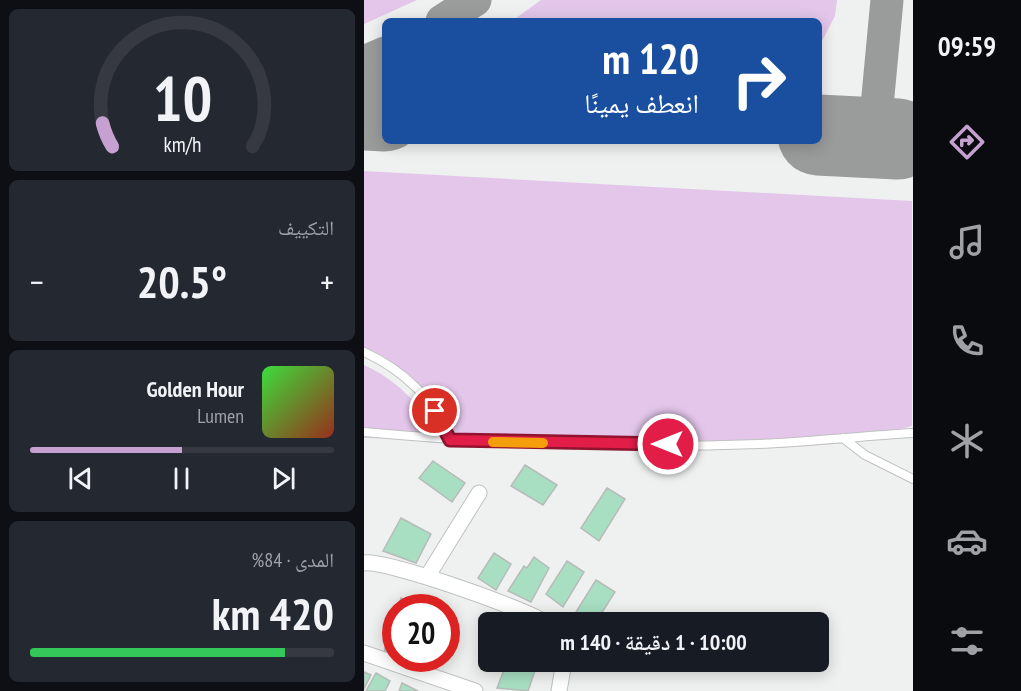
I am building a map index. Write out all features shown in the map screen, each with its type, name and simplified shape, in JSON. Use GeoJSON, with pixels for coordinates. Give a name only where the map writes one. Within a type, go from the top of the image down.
{"type":"FeatureCollection","features":[{"type":"Feature","properties":{"kind":"street"},"geometry":{"type":"LineString","coordinates":[[427,577],[479,493]]}},
{"type":"Feature","properties":{"kind":"street"},"geometry":{"type":"LineString","coordinates":[[364,563],[376,562],[427,577],[518,612]]}},
{"type":"Feature","properties":{"kind":"street"},"geometry":{"type":"LineString","coordinates":[[364,653],[475,691]]}},
{"type":"Feature","properties":{"kind":"street"},"geometry":{"type":"LineString","coordinates":[[559,691],[562,672]]}},
{"type":"Feature","properties":{"kind":"lane"},"geometry":{"type":"LineString","coordinates":[[364,352],[393,366],[417,389],[441,420],[450,440]]}},
{"type":"Feature","properties":{"kind":"lane"},"geometry":{"type":"LineString","coordinates":[[364,432],[450,440],[758,444],[911,433]]}},
{"type":"Feature","properties":{"kind":"lane"},"geometry":{"type":"LineString","coordinates":[[843,438],[865,455],[913,479]]}},
{"type":"Feature","properties":{"kind":"shaded area"},"geometry":{"type":"Polygon","coordinates":[[[364,0],[417,0],[364,24],[364,0]]]}},
{"type":"Feature","properties":{"kind":"shaded area"},"geometry":{"type":"Polygon","coordinates":[[[541,0],[837,0],[835,16],[822,41],[822,18],[516,18],[541,0]]]}},
{"type":"Feature","properties":{"kind":"shaded area"},"geometry":{"type":"Polygon","coordinates":[[[364,171],[912,201],[912,426],[848,443],[775,448],[618,450],[456,442],[427,405],[392,367],[364,356],[364,171]]]}},
{"type":"Feature","properties":{"kind":"shaded area"},"geometry":{"type":"Polygon","coordinates":[[[364,365],[386,377],[405,392],[422,410],[436,431],[435,439],[364,438],[364,365]]]}},
{"type":"Feature","properties":{"kind":"building"},"geometry":{"type":"Polygon","coordinates":[[[433,461],[465,483],[452,502],[419,478],[433,461]]]}},
{"type":"Feature","properties":{"kind":"building"},"geometry":{"type":"Polygon","coordinates":[[[525,465],[557,485],[543,505],[511,486],[525,465]]]}},
{"type":"Feature","properties":{"kind":"building"},"geometry":{"type":"Polygon","coordinates":[[[607,488],[625,499],[599,541],[581,528],[607,488]]]}},
{"type":"Feature","properties":{"kind":"building"},"geometry":{"type":"Polygon","coordinates":[[[401,518],[431,534],[416,563],[383,551],[401,518]]]}},
{"type":"Feature","properties":{"kind":"building"},"geometry":{"type":"Polygon","coordinates":[[[494,553],[511,564],[496,590],[478,578],[494,553]]]}},
{"type":"Feature","properties":{"kind":"building"},"geometry":{"type":"Polygon","coordinates":[[[534,557],[549,568],[531,602],[508,591],[524,566],[527,568],[534,557]]]}},
{"type":"Feature","properties":{"kind":"building"},"geometry":{"type":"Polygon","coordinates":[[[567,561],[584,572],[563,607],[546,594],[567,561]]]}},
{"type":"Feature","properties":{"kind":"building"},"geometry":{"type":"Polygon","coordinates":[[[596,580],[615,592],[602,612],[576,612],[596,580]]]}},
{"type":"Feature","properties":{"kind":"building"},"geometry":{"type":"Polygon","coordinates":[[[364,672],[371,675],[364,689],[364,672]]]}},
{"type":"Feature","properties":{"kind":"building"},"geometry":{"type":"Polygon","coordinates":[[[503,672],[535,672],[528,691],[497,688],[503,672]]]}},
{"type":"Feature","properties":{"kind":"building"},"geometry":{"type":"Polygon","coordinates":[[[376,673],[390,681],[385,691],[366,691],[376,673]]]}},
{"type":"Feature","properties":{"kind":"building"},"geometry":{"type":"Polygon","coordinates":[[[402,683],[418,691],[399,691],[402,683]]]}},
{"type":"Feature","properties":{"kind":"taxiway"},"geometry":{"type":"LineString","coordinates":[[447,18],[475,0]]}},
{"type":"Feature","properties":{"kind":"taxiway"},"geometry":{"type":"LineString","coordinates":[[874,138],[887,0]]}},
{"type":"Feature","properties":{"kind":"taxiway"},"geometry":{"type":"LineString","coordinates":[[364,62],[382,54]]}},
{"type":"Feature","properties":{"kind":"runway"},"geometry":{"type":"LineString","coordinates":[[364,110],[382,111]]}},
{"type":"Feature","properties":{"kind":"runway"},"geometry":{"type":"LineString","coordinates":[[822,135],[898,139]]}},
{"type":"Feature","properties":{"kind":"slow traffic"},"geometry":{"type":"LineString","coordinates":[[493,442],[543,443]]}},
{"type":"Feature","properties":{"kind":"route"},"geometry":{"type":"LineString","coordinates":[[435,411],[450,440],[668,444]]}}]}
